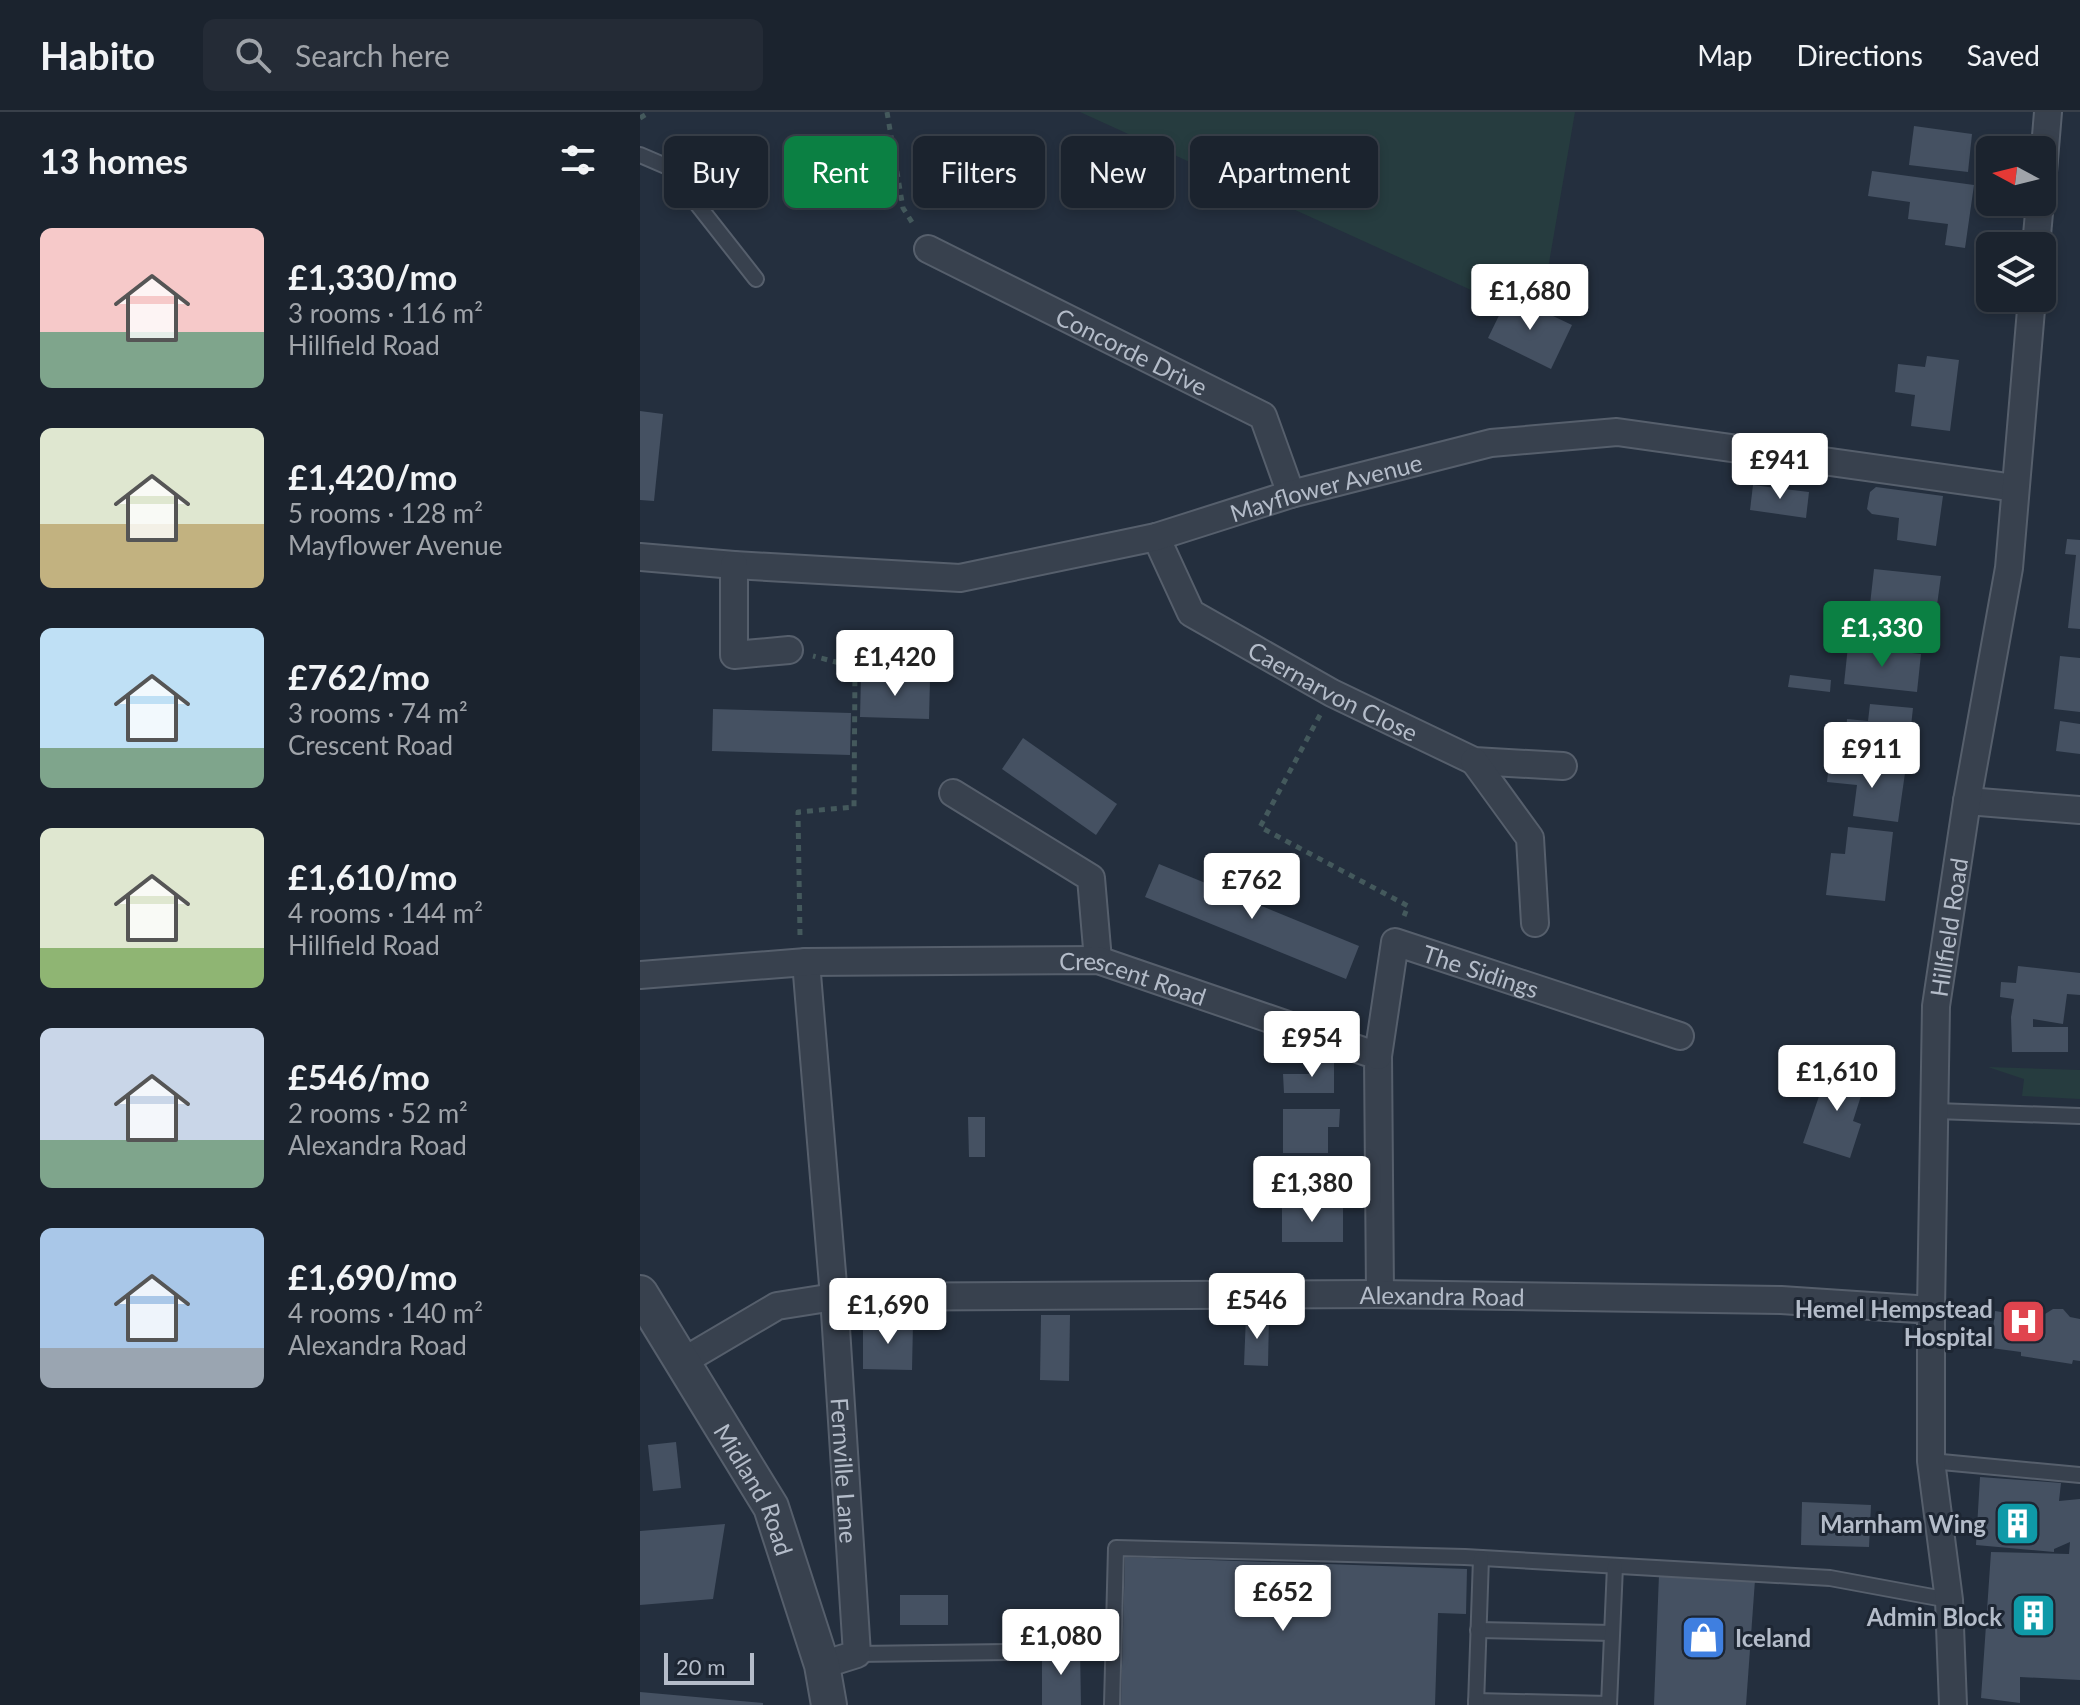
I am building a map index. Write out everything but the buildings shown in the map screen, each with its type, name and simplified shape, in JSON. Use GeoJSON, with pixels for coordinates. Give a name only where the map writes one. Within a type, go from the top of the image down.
{"type":"FeatureCollection","features":[{"type":"Feature","properties":{"kind":"street"},"geometry":{"type":"LineString","coordinates":[[2046,136],[2048,112]]}},
{"type":"Feature","properties":{"kind":"street","name":"Concorde Drive"},"geometry":{"type":"LineString","coordinates":[[928,249],[1263,416],[1291,494]]}},
{"type":"Feature","properties":{"kind":"street","name":"Hillfield Road"},"geometry":{"type":"LineString","coordinates":[[1953,1705],[1949,1600],[1931,1461],[1936,1006],[1967,801],[2009,568],[2031,312]]}},
{"type":"Feature","properties":{"kind":"street","name":"Mayflower Avenue"},"geometry":{"type":"LineString","coordinates":[[640,557],[960,578],[1156,537],[1291,494],[1491,443],[1617,432],[2015,488]]}},
{"type":"Feature","properties":{"kind":"street","name":"Caernarvon Close"},"geometry":{"type":"LineString","coordinates":[[1156,537],[1191,613],[1332,693],[1474,761],[1563,766]]}},
{"type":"Feature","properties":{"kind":"street"},"geometry":{"type":"LineString","coordinates":[[734,565],[734,655],[789,650]]}},
{"type":"Feature","properties":{"kind":"street"},"geometry":{"type":"LineString","coordinates":[[1474,761],[1530,838],[1535,923]]}},
{"type":"Feature","properties":{"kind":"street"},"geometry":{"type":"LineString","coordinates":[[953,793],[1091,878],[1098,960]]}},
{"type":"Feature","properties":{"kind":"street"},"geometry":{"type":"LineString","coordinates":[[1967,801],[2080,810]]}},
{"type":"Feature","properties":{"kind":"street","name":"The Sidings"},"geometry":{"type":"LineString","coordinates":[[1378,1056],[1395,942],[1680,1036]]}},
{"type":"Feature","properties":{"kind":"street","name":"Crescent Road"},"geometry":{"type":"LineString","coordinates":[[640,975],[806,962],[1098,960],[1378,1056]]}},
{"type":"Feature","properties":{"kind":"street","name":"Fernville Lane"},"geometry":{"type":"LineString","coordinates":[[806,962],[834,1297],[857,1654]]}},
{"type":"Feature","properties":{"kind":"street"},"geometry":{"type":"LineString","coordinates":[[1378,1056],[1380,1294]]}},
{"type":"Feature","properties":{"kind":"street","name":"Midland Road"},"geometry":{"type":"LineString","coordinates":[[640,1293],[771,1507],[822,1665],[829,1705]]}},
{"type":"Feature","properties":{"kind":"street","name":"Alexandra Road"},"geometry":{"type":"LineString","coordinates":[[682,1362],[777,1306],[834,1297],[1380,1294],[1781,1300],[1931,1310]]}},
{"type":"Feature","properties":{"kind":"street"},"geometry":{"type":"LineString","coordinates":[[822,1665],[857,1654]]}},
{"type":"Feature","properties":{"kind":"lane"},"geometry":{"type":"LineString","coordinates":[[640,155],[668,167],[756,279]]}},
{"type":"Feature","properties":{"kind":"lane"},"geometry":{"type":"LineString","coordinates":[[1936,1111],[2080,1116]]}},
{"type":"Feature","properties":{"kind":"lane"},"geometry":{"type":"LineString","coordinates":[[1931,1461],[2080,1475]]}},
{"type":"Feature","properties":{"kind":"lane"},"geometry":{"type":"LineString","coordinates":[[1112,1705],[1116,1548],[1182,1554],[1481,1558],[1830,1578],[1949,1600]]}},
{"type":"Feature","properties":{"kind":"lane"},"geometry":{"type":"LineString","coordinates":[[1481,1558],[1476,1703],[1609,1704],[1615,1566]]}},
{"type":"Feature","properties":{"kind":"lane"},"geometry":{"type":"LineString","coordinates":[[1478,1630],[1612,1633]]}},
{"type":"Feature","properties":{"kind":"lane"},"geometry":{"type":"LineString","coordinates":[[857,1654],[1007,1652]]}},
{"type":"Feature","properties":{"kind":"path"},"geometry":{"type":"LineString","coordinates":[[640,118],[650,112]]}},
{"type":"Feature","properties":{"kind":"path"},"geometry":{"type":"LineString","coordinates":[[887,112],[903,208],[928,249]]}},
{"type":"Feature","properties":{"kind":"path"},"geometry":{"type":"LineString","coordinates":[[789,650],[855,667],[854,807],[798,812],[800,936],[806,962]]}},
{"type":"Feature","properties":{"kind":"path"},"geometry":{"type":"LineString","coordinates":[[1332,693],[1260,827],[1408,906]]}},
{"type":"Feature","properties":{"kind":"green space"},"geometry":{"type":"Polygon","coordinates":[[[1080,112],[1575,112],[1539,321],[1291,208],[1378,208],[1378,136],[1190,136],[1190,162],[1174,155],[1174,136],[1133,136],[1080,112]]]}},
{"type":"Feature","properties":{"kind":"green space"},"geometry":{"type":"Polygon","coordinates":[[[1988,1067],[2080,1070],[2080,1099],[2022,1096],[2024,1079],[1988,1067]]]}},
{"type":"Feature","properties":{"kind":"place","name":"Hemel Hempstead Hospital"},"geometry":{"type":"Point","coordinates":[2024,1322]}},
{"type":"Feature","properties":{"kind":"place","name":"Marnham Wing"},"geometry":{"type":"Point","coordinates":[2017,1523]}},
{"type":"Feature","properties":{"kind":"place","name":"Admin Block"},"geometry":{"type":"Point","coordinates":[2033,1616]}},
{"type":"Feature","properties":{"kind":"place","name":"Iceland"},"geometry":{"type":"Point","coordinates":[1704,1637]}}]}
